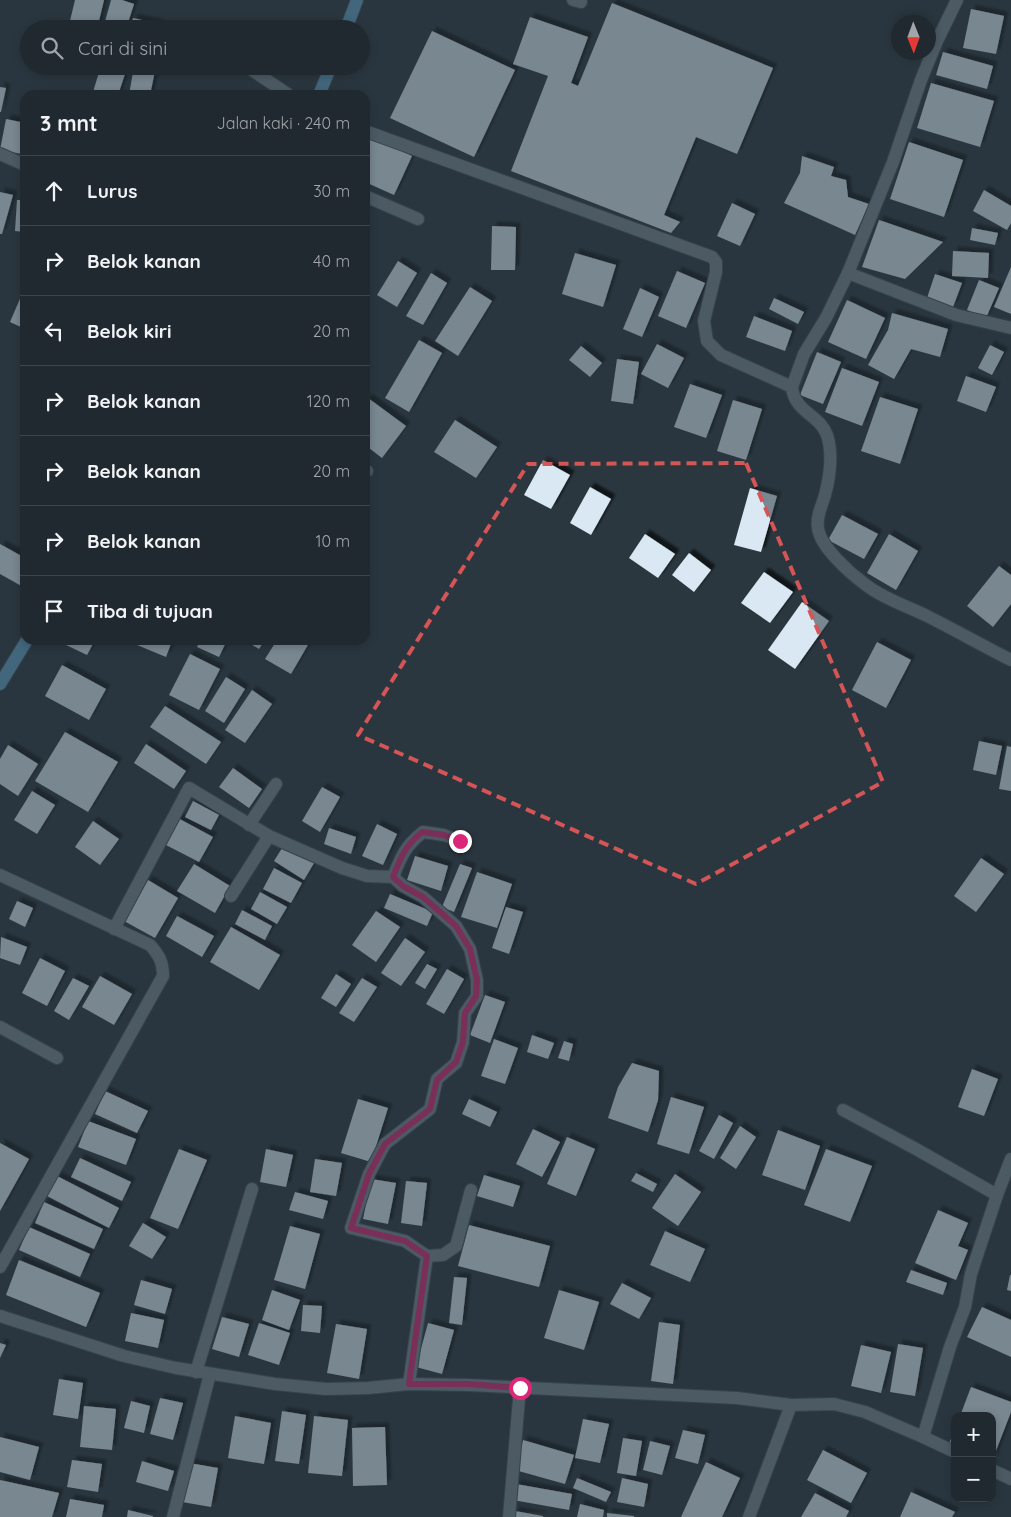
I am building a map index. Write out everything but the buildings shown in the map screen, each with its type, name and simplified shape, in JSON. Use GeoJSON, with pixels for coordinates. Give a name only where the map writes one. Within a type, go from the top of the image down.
{"type":"FeatureCollection","features":[{"type":"Feature","properties":{"kind":"main road"},"geometry":{"type":"LineString","coordinates":[[349,20],[357,0]]}},
{"type":"Feature","properties":{"kind":"main road"},"geometry":{"type":"LineString","coordinates":[[321,90],[327,75]]}},
{"type":"Feature","properties":{"kind":"main road"},"geometry":{"type":"LineString","coordinates":[[0,684],[24,645]]}},
{"type":"Feature","properties":{"kind":"street"},"geometry":{"type":"LineString","coordinates":[[957,0],[921,80],[893,162],[848,273],[826,318],[804,354],[792,388],[798,404],[827,434],[830,457],[829,471],[825,494],[818,516],[818,529],[824,543],[844,566],[867,586],[1011,660]]}},
{"type":"Feature","properties":{"kind":"street"},"geometry":{"type":"LineString","coordinates":[[259,75],[282,90]]}},
{"type":"Feature","properties":{"kind":"street"},"geometry":{"type":"LineString","coordinates":[[370,133],[712,257],[716,262],[716,272],[704,320],[707,341],[721,355],[792,388]]}},
{"type":"Feature","properties":{"kind":"street"},"geometry":{"type":"LineString","coordinates":[[0,154],[20,163]]}},
{"type":"Feature","properties":{"kind":"street"},"geometry":{"type":"LineString","coordinates":[[370,198],[418,219]]}},
{"type":"Feature","properties":{"kind":"street"},"geometry":{"type":"LineString","coordinates":[[848,273],[956,315],[1011,328]]}},
{"type":"Feature","properties":{"kind":"street"},"geometry":{"type":"LineString","coordinates":[[249,825],[276,784]]}},
{"type":"Feature","properties":{"kind":"street"},"geometry":{"type":"LineString","coordinates":[[114,929],[189,788],[269,836],[342,868],[367,876],[393,877],[403,886],[423,897],[456,926],[470,949],[477,980],[476,996],[465,1013],[463,1042],[456,1062],[437,1080],[430,1109],[385,1144],[369,1174],[351,1228],[405,1241],[427,1256],[444,1255],[456,1246],[471,1190]]}},
{"type":"Feature","properties":{"kind":"street"},"geometry":{"type":"LineString","coordinates":[[393,877],[403,852],[410,842],[422,832],[444,835],[460,841]]}},
{"type":"Feature","properties":{"kind":"street"},"geometry":{"type":"LineString","coordinates":[[230,896],[269,836]]}},
{"type":"Feature","properties":{"kind":"street"},"geometry":{"type":"LineString","coordinates":[[0,874],[150,945],[160,956],[163,965],[163,976],[0,1267]]}},
{"type":"Feature","properties":{"kind":"street"},"geometry":{"type":"LineString","coordinates":[[0,1027],[56,1058]]}},
{"type":"Feature","properties":{"kind":"street"},"geometry":{"type":"LineString","coordinates":[[843,1110],[997,1195]]}},
{"type":"Feature","properties":{"kind":"street"},"geometry":{"type":"LineString","coordinates":[[923,1436],[950,1347],[965,1307],[971,1274],[1011,1159]]}},
{"type":"Feature","properties":{"kind":"street"},"geometry":{"type":"LineString","coordinates":[[196,1372],[252,1190]]}},
{"type":"Feature","properties":{"kind":"street"},"geometry":{"type":"LineString","coordinates":[[409,1384],[427,1256]]}},
{"type":"Feature","properties":{"kind":"street"},"geometry":{"type":"LineString","coordinates":[[0,1316],[132,1358],[196,1372],[275,1384],[326,1389],[368,1388],[409,1384],[468,1384],[737,1398],[791,1405],[834,1404],[865,1412],[951,1450]]}},
{"type":"Feature","properties":{"kind":"street"},"geometry":{"type":"LineString","coordinates":[[173,1517],[210,1374]]}},
{"type":"Feature","properties":{"kind":"street"},"geometry":{"type":"LineString","coordinates":[[509,1517],[520,1388]]}},
{"type":"Feature","properties":{"kind":"street"},"geometry":{"type":"LineString","coordinates":[[749,1517],[791,1405]]}},
{"type":"Feature","properties":{"kind":"street"},"geometry":{"type":"LineString","coordinates":[[996,1472],[1011,1479]]}},
{"type":"Feature","properties":{"kind":"highlighted area"},"geometry":{"type":"Polygon","coordinates":[[[746,463],[883,782],[696,884],[358,735],[528,464],[746,463]]]}},
{"type":"Feature","properties":{"kind":"route"},"geometry":{"type":"LineString","coordinates":[[460,841],[444,835],[422,832],[410,842],[403,852],[393,877],[403,886],[423,897],[440,910],[456,926],[470,949],[477,980],[476,996],[465,1013],[463,1042],[456,1062],[437,1080],[430,1109],[385,1144],[369,1174],[351,1228],[405,1241],[427,1256],[409,1384],[468,1384],[520,1388]]}}]}
